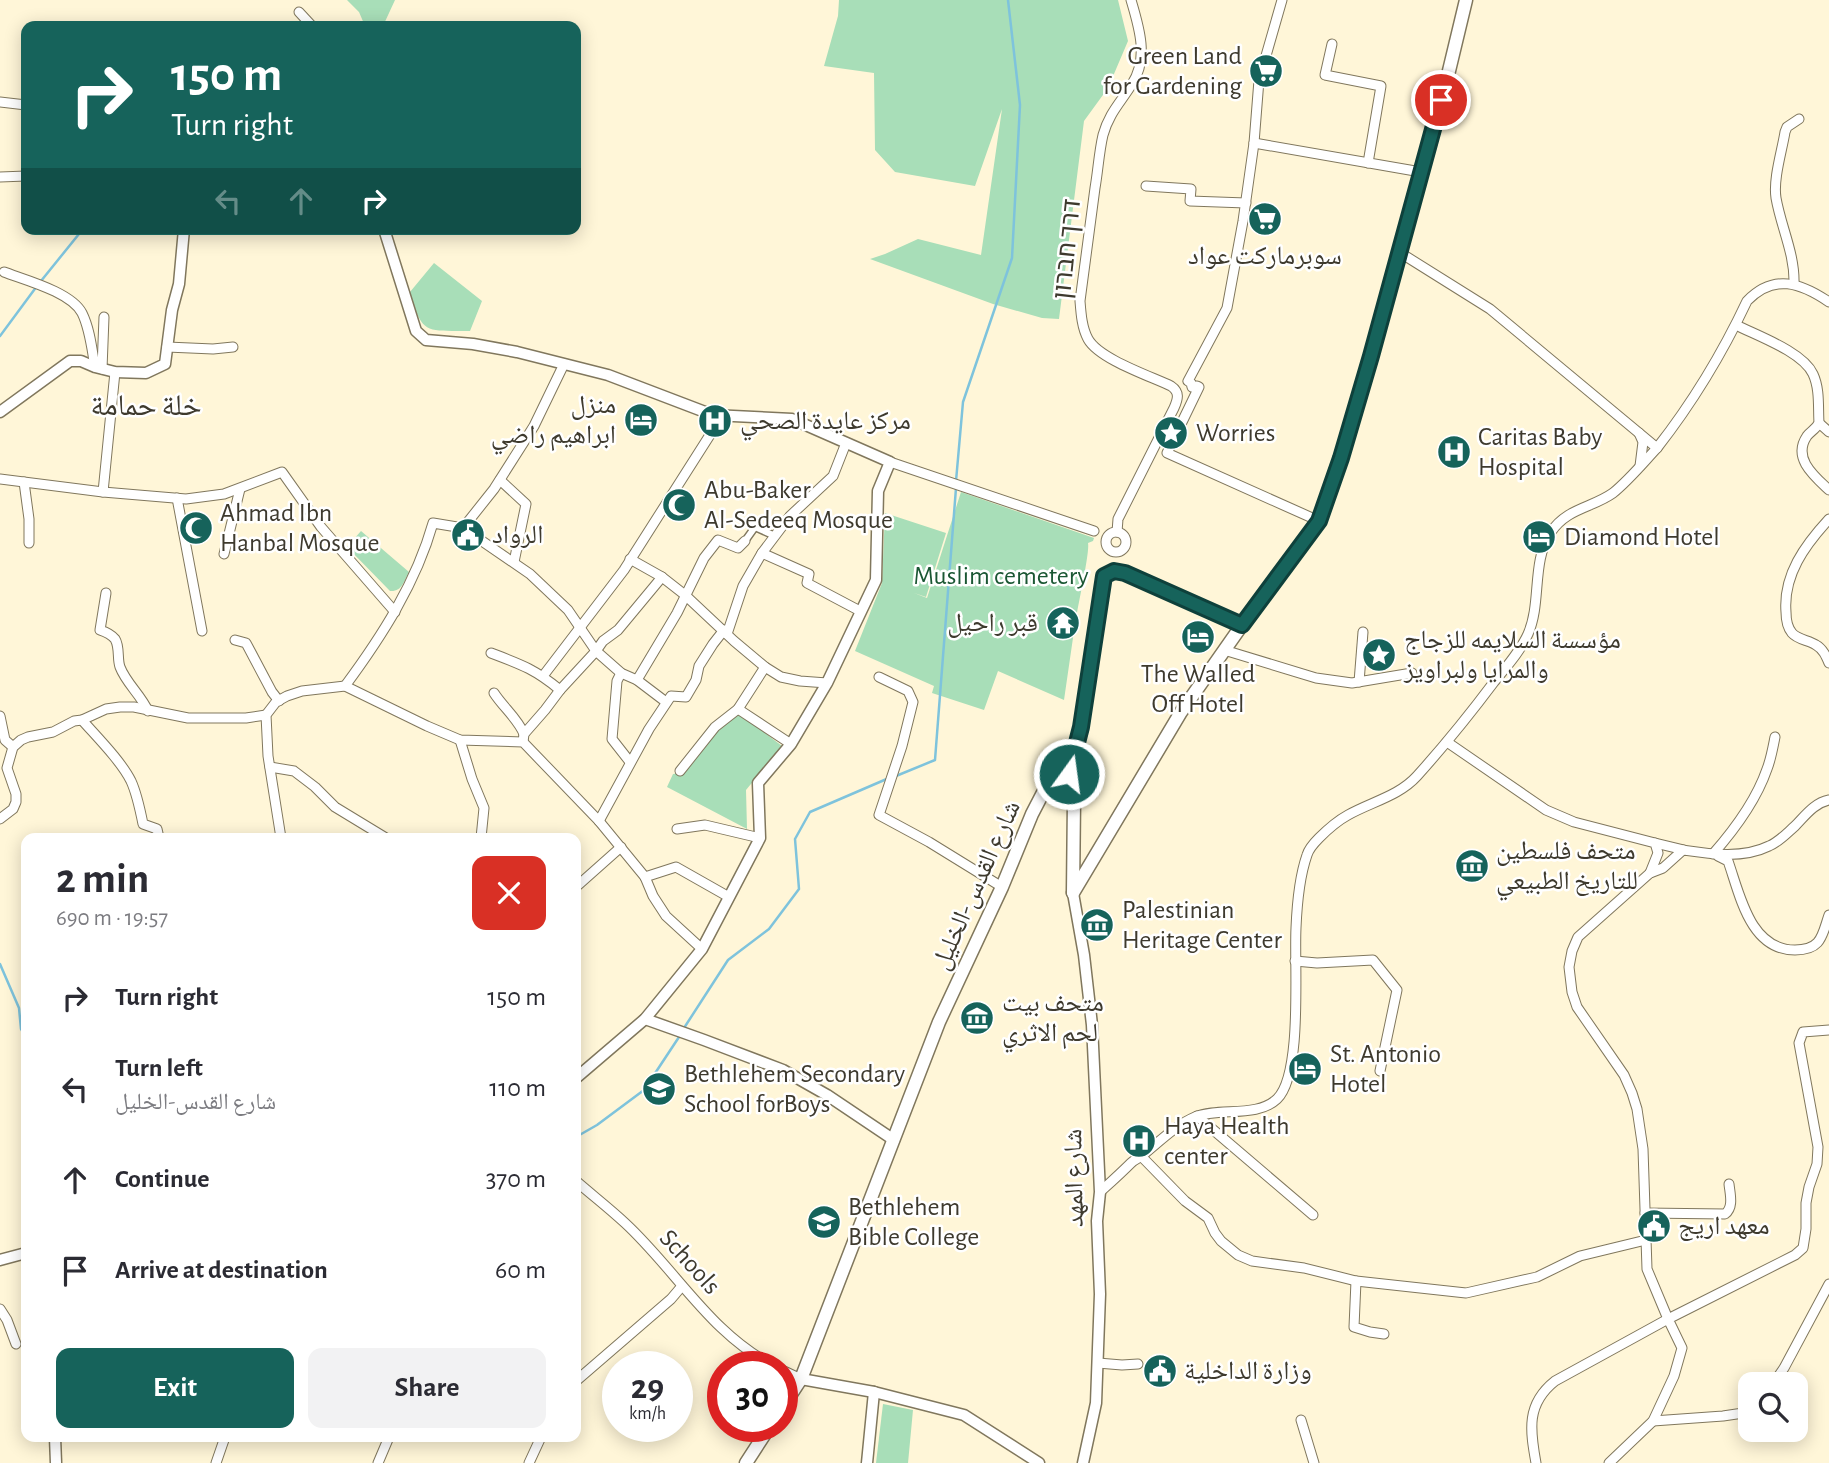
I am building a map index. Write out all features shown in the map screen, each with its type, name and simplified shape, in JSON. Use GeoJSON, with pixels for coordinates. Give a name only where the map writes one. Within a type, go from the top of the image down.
{"type":"FeatureCollection","features":[{"type":"Feature","properties":{"kind":"main road"},"geometry":{"type":"LineString","coordinates":[[1073,893],[1181,712],[1319,521],[1341,458],[1441,100],[1466,0]]}},
{"type":"Feature","properties":{"kind":"main road","name":"شارع القدس-الخليل"},"geometry":{"type":"LineString","coordinates":[[798,1384],[939,1022],[1045,787],[1055,783],[1066,784]]}},
{"type":"Feature","properties":{"kind":"main road"},"geometry":{"type":"LineString","coordinates":[[1066,784],[1072,793],[1075,807],[1073,893]]}},
{"type":"Feature","properties":{"kind":"main road"},"geometry":{"type":"LineString","coordinates":[[746,1463],[760,1442]]}},
{"type":"Feature","properties":{"kind":"street","name":"דרך חברון"},"geometry":{"type":"LineString","coordinates":[[1117,532],[1118,519],[1176,404],[1177,395],[1175,388],[1101,352],[1088,339],[1082,319],[1080,301],[1103,136],[1114,109],[1139,72],[1141,61],[1138,24],[1132,0]]}},
{"type":"Feature","properties":{"kind":"street"},"geometry":{"type":"LineString","coordinates":[[1282,0],[1259,80],[1254,143],[1227,308],[1188,381],[1192,387],[1199,387],[1167,453],[1319,521]]}},
{"type":"Feature","properties":{"kind":"street"},"geometry":{"type":"LineString","coordinates":[[299,12],[307,21]]}},
{"type":"Feature","properties":{"kind":"street"},"geometry":{"type":"LineString","coordinates":[[1332,44],[1325,75],[1381,86],[1368,163]]}},
{"type":"Feature","properties":{"kind":"street"},"geometry":{"type":"LineString","coordinates":[[0,102],[21,104]]}},
{"type":"Feature","properties":{"kind":"street"},"geometry":{"type":"LineString","coordinates":[[1794,284],[1794,264],[1778,207],[1776,188],[1785,132],[1787,127],[1800,120]]}},
{"type":"Feature","properties":{"kind":"street"},"geometry":{"type":"LineString","coordinates":[[1254,143],[1421,172]]}},
{"type":"Feature","properties":{"kind":"street"},"geometry":{"type":"LineString","coordinates":[[0,177],[21,176]]}},
{"type":"Feature","properties":{"kind":"street"},"geometry":{"type":"LineString","coordinates":[[1146,186],[1191,189],[1190,201],[1245,203]]}},
{"type":"Feature","properties":{"kind":"street"},"geometry":{"type":"LineString","coordinates":[[0,412],[70,362],[81,361],[115,372],[146,373],[165,364],[172,310],[179,284],[184,235]]}},
{"type":"Feature","properties":{"kind":"street"},"geometry":{"type":"LineString","coordinates":[[386,235],[416,331],[426,340],[473,344],[517,352],[608,375],[713,415],[792,419],[890,462],[1094,531]]}},
{"type":"Feature","properties":{"kind":"street"},"geometry":{"type":"LineString","coordinates":[[1399,252],[1490,309],[1657,448]]}},
{"type":"Feature","properties":{"kind":"street"},"geometry":{"type":"LineString","coordinates":[[4,272],[52,291],[71,301],[81,311],[98,368]]}},
{"type":"Feature","properties":{"kind":"street"},"geometry":{"type":"LineString","coordinates":[[1100,1192],[1163,1137],[1196,1116],[1258,1108],[1278,1099],[1285,1086],[1293,1051],[1296,1024],[1298,895],[1305,861],[1312,844],[1347,815],[1394,793],[1414,780],[1447,742],[1528,634],[1533,618],[1542,550],[1550,532],[1561,519],[1612,493],[1657,448],[1696,395],[1747,301],[1768,286],[1782,283],[1803,287],[1829,302]]}},
{"type":"Feature","properties":{"kind":"street"},"geometry":{"type":"LineString","coordinates":[[98,368],[104,317]]}},
{"type":"Feature","properties":{"kind":"street"},"geometry":{"type":"LineString","coordinates":[[1736,324],[1787,349],[1805,362],[1813,374],[1818,391],[1819,423],[1805,440],[1803,462],[1829,491]]}},
{"type":"Feature","properties":{"kind":"street"},"geometry":{"type":"LineString","coordinates":[[167,347],[233,347]]}},
{"type":"Feature","properties":{"kind":"street"},"geometry":{"type":"LineString","coordinates":[[463,528],[500,480],[534,426],[564,364]]}},
{"type":"Feature","properties":{"kind":"street"},"geometry":{"type":"LineString","coordinates":[[103,492],[115,372]]}},
{"type":"Feature","properties":{"kind":"street"},"geometry":{"type":"LineString","coordinates":[[543,676],[630,559],[722,416]]}},
{"type":"Feature","properties":{"kind":"street"},"geometry":{"type":"LineString","coordinates":[[1819,423],[1829,432]]}},
{"type":"Feature","properties":{"kind":"street"},"geometry":{"type":"LineString","coordinates":[[1638,432],[1643,442],[1640,466]]}},
{"type":"Feature","properties":{"kind":"street"},"geometry":{"type":"LineString","coordinates":[[599,821],[666,702],[671,696],[685,697],[696,680],[699,666],[726,632],[743,586],[762,553],[790,516],[833,476],[846,443]]}},
{"type":"Feature","properties":{"kind":"street"},"geometry":{"type":"LineString","coordinates":[[581,1074],[645,1019],[702,949],[760,838],[758,783],[791,744],[827,683],[876,580],[878,491],[890,462]]}},
{"type":"Feature","properties":{"kind":"street"},"geometry":{"type":"LineString","coordinates":[[0,479],[186,499],[224,494],[282,472],[321,527],[396,612]]}},
{"type":"Feature","properties":{"kind":"street"},"geometry":{"type":"LineString","coordinates":[[500,480],[526,504],[514,562]]}},
{"type":"Feature","properties":{"kind":"street"},"geometry":{"type":"LineString","coordinates":[[24,482],[29,542]]}},
{"type":"Feature","properties":{"kind":"street"},"geometry":{"type":"LineString","coordinates":[[224,554],[240,489]]}},
{"type":"Feature","properties":{"kind":"street"},"geometry":{"type":"LineString","coordinates":[[177,498],[202,631]]}},
{"type":"Feature","properties":{"kind":"street"},"geometry":{"type":"LineString","coordinates":[[1829,519],[1815,535],[1792,571],[1785,601],[1786,622],[1792,634],[1816,644],[1822,649],[1829,663]]}},
{"type":"Feature","properties":{"kind":"street"},"geometry":{"type":"LineString","coordinates":[[345,686],[396,612],[425,553],[433,523],[463,528],[530,574],[568,610],[596,651],[621,673],[637,680],[666,702]]}},
{"type":"Feature","properties":{"kind":"street"},"geometry":{"type":"LineString","coordinates":[[637,680],[677,613],[704,558],[718,540],[738,548],[755,527],[775,536]]}},
{"type":"Feature","properties":{"kind":"street"},"geometry":{"type":"LineString","coordinates":[[762,553],[809,575],[807,583],[860,611]]}},
{"type":"Feature","properties":{"kind":"street"},"geometry":{"type":"LineString","coordinates":[[630,559],[662,577],[685,595],[765,667],[781,677],[827,683]]}},
{"type":"Feature","properties":{"kind":"street"},"geometry":{"type":"LineString","coordinates":[[1066,784],[1081,727],[1104,576],[1114,571],[1125,573],[1242,625]]}},
{"type":"Feature","properties":{"kind":"street"},"geometry":{"type":"LineString","coordinates":[[524,738],[560,690],[603,641],[618,630],[662,577]]}},
{"type":"Feature","properties":{"kind":"street"},"geometry":{"type":"LineString","coordinates":[[106,593],[100,630],[116,641],[120,667],[148,710]]}},
{"type":"Feature","properties":{"kind":"street"},"geometry":{"type":"LineString","coordinates":[[1359,682],[1363,632]]}},
{"type":"Feature","properties":{"kind":"street"},"geometry":{"type":"LineString","coordinates":[[235,640],[246,643],[279,701]]}},
{"type":"Feature","properties":{"kind":"street"},"geometry":{"type":"LineString","coordinates":[[1224,650],[1316,678],[1352,683],[1412,673]]}},
{"type":"Feature","properties":{"kind":"street"},"geometry":{"type":"LineString","coordinates":[[491,653],[528,667],[560,690]]}},
{"type":"Feature","properties":{"kind":"street"},"geometry":{"type":"LineString","coordinates":[[680,771],[715,726],[738,709],[765,667]]}},
{"type":"Feature","properties":{"kind":"street"},"geometry":{"type":"LineString","coordinates":[[621,673],[617,681],[612,739],[630,762]]}},
{"type":"Feature","properties":{"kind":"street"},"geometry":{"type":"LineString","coordinates":[[879,677],[908,691],[913,702],[902,746],[879,815],[1002,887]]}},
{"type":"Feature","properties":{"kind":"street"},"geometry":{"type":"LineString","coordinates":[[280,833],[270,767],[266,715],[275,702],[302,691],[345,686],[460,740],[524,738]]}},
{"type":"Feature","properties":{"kind":"street"},"geometry":{"type":"LineString","coordinates":[[494,693],[522,727],[524,738],[645,877],[666,916],[702,949]]}},
{"type":"Feature","properties":{"kind":"street"},"geometry":{"type":"LineString","coordinates":[[0,819],[13,809],[16,802],[7,768],[12,747],[28,737],[53,732],[106,709],[134,707],[188,718],[246,719],[266,715]]}},
{"type":"Feature","properties":{"kind":"street"},"geometry":{"type":"LineString","coordinates":[[738,709],[791,744]]}},
{"type":"Feature","properties":{"kind":"street"},"geometry":{"type":"LineString","coordinates":[[0,716],[5,740],[12,747]]}},
{"type":"Feature","properties":{"kind":"street"},"geometry":{"type":"LineString","coordinates":[[82,720],[130,778],[143,824],[157,829],[158,833]]}},
{"type":"Feature","properties":{"kind":"street"},"geometry":{"type":"LineString","coordinates":[[1713,854],[1743,816],[1756,794],[1769,767],[1775,737]]}},
{"type":"Feature","properties":{"kind":"street"},"geometry":{"type":"LineString","coordinates":[[460,740],[484,808],[482,833]]}},
{"type":"Feature","properties":{"kind":"street"},"geometry":{"type":"LineString","coordinates":[[1447,742],[1561,818],[1685,850],[1713,854],[1760,850],[1772,845],[1816,806],[1829,800]]}},
{"type":"Feature","properties":{"kind":"street"},"geometry":{"type":"LineString","coordinates":[[270,767],[294,771],[335,807],[378,833]]}},
{"type":"Feature","properties":{"kind":"street"},"geometry":{"type":"LineString","coordinates":[[677,829],[705,825],[760,838]]}},
{"type":"Feature","properties":{"kind":"street"},"geometry":{"type":"LineString","coordinates":[[1650,873],[1658,853],[1655,843]]}},
{"type":"Feature","properties":{"kind":"street"},"geometry":{"type":"LineString","coordinates":[[581,883],[621,847]]}},
{"type":"Feature","properties":{"kind":"street"},"geometry":{"type":"LineString","coordinates":[[1609,1463],[1653,1421],[1674,1376],[1681,1344],[1647,1269],[1641,1125],[1632,1093],[1624,1075],[1577,1007],[1569,967],[1578,937],[1650,873],[1663,869],[1685,850]]}},
{"type":"Feature","properties":{"kind":"street"},"geometry":{"type":"LineString","coordinates":[[1713,854],[1728,861],[1747,915],[1760,935],[1775,947],[1785,950],[1812,947],[1821,941],[1829,915]]}},
{"type":"Feature","properties":{"kind":"street"},"geometry":{"type":"LineString","coordinates":[[645,877],[676,867],[729,897]]}},
{"type":"Feature","properties":{"kind":"street","name":"شارع المهد"},"geometry":{"type":"LineString","coordinates":[[1073,893],[1092,1025],[1100,1192],[1097,1221],[1100,1294],[1096,1403],[1083,1463]]}},
{"type":"Feature","properties":{"kind":"street"},"geometry":{"type":"LineString","coordinates":[[1295,961],[1317,963],[1373,960],[1397,990],[1380,1071]]}},
{"type":"Feature","properties":{"kind":"street"},"geometry":{"type":"LineString","coordinates":[[645,1019],[783,1070],[827,1095],[894,1140]]}},
{"type":"Feature","properties":{"kind":"street"},"geometry":{"type":"LineString","coordinates":[[1536,1463],[1531,1437],[1532,1418],[1546,1388],[1668,1319],[1795,1255],[1803,1248],[1808,1195],[1817,1164],[1818,1147],[1799,1043],[1803,1032],[1829,1030]]}},
{"type":"Feature","properties":{"kind":"street"},"geometry":{"type":"LineString","coordinates":[[1196,1116],[1313,1214]]}},
{"type":"Feature","properties":{"kind":"street"},"geometry":{"type":"LineString","coordinates":[[1142,1157],[1185,1202],[1208,1218],[1221,1241],[1238,1255],[1252,1261],[1304,1268],[1356,1281],[1466,1293],[1537,1277],[1580,1255],[1646,1240]]}},
{"type":"Feature","properties":{"kind":"street"},"geometry":{"type":"LineString","coordinates":[[1645,1213],[1725,1214],[1730,1206],[1729,1184]]}},
{"type":"Feature","properties":{"kind":"street","name":"Schools"},"geometry":{"type":"LineString","coordinates":[[581,1185],[625,1223],[734,1340],[750,1351]]}},
{"type":"Feature","properties":{"kind":"street"},"geometry":{"type":"LineString","coordinates":[[0,1260],[21,1254]]}},
{"type":"Feature","properties":{"kind":"street"},"geometry":{"type":"LineString","coordinates":[[1356,1281],[1354,1328],[1384,1334]]}},
{"type":"Feature","properties":{"kind":"street"},"geometry":{"type":"LineString","coordinates":[[1781,1372],[1829,1284]]}},
{"type":"Feature","properties":{"kind":"street"},"geometry":{"type":"LineString","coordinates":[[581,1377],[671,1299],[682,1286]]}},
{"type":"Feature","properties":{"kind":"street"},"geometry":{"type":"LineString","coordinates":[[0,1309],[16,1344]]}},
{"type":"Feature","properties":{"kind":"street"},"geometry":{"type":"LineString","coordinates":[[1098,1363],[1138,1364]]}},
{"type":"Feature","properties":{"kind":"street"},"geometry":{"type":"LineString","coordinates":[[798,1378],[874,1392],[964,1415],[1039,1463]]}},
{"type":"Feature","properties":{"kind":"street"},"geometry":{"type":"LineString","coordinates":[[867,1463],[874,1392]]}},
{"type":"Feature","properties":{"kind":"street"},"geometry":{"type":"LineString","coordinates":[[1653,1421],[1738,1414]]}},
{"type":"Feature","properties":{"kind":"street"},"geometry":{"type":"LineString","coordinates":[[1301,1420],[1314,1463]]}},
{"type":"Feature","properties":{"kind":"street"},"geometry":{"type":"LineString","coordinates":[[55,1442],[56,1463]]}},
{"type":"Feature","properties":{"kind":"street"},"geometry":{"type":"LineString","coordinates":[[216,1463],[223,1442]]}},
{"type":"Feature","properties":{"kind":"street"},"geometry":{"type":"LineString","coordinates":[[378,1463],[387,1442]]}},
{"type":"Feature","properties":{"kind":"street"},"geometry":{"type":"LineString","coordinates":[[529,1463],[539,1442]]}},
{"type":"Feature","properties":{"kind":"green space"},"geometry":{"type":"Polygon","coordinates":[[[347,0],[395,0],[385,21],[363,21],[359,12],[347,0]]]}},
{"type":"Feature","properties":{"kind":"green space"},"geometry":{"type":"Polygon","coordinates":[[[839,0],[1118,0],[1128,41],[1108,88],[1084,121],[1059,319],[1042,318],[993,304],[870,259],[918,239],[981,255],[1002,109],[975,186],[895,172],[875,150],[874,73],[824,66],[838,16],[839,0]]]}},
{"type":"Feature","properties":{"kind":"green space"},"geometry":{"type":"Polygon","coordinates":[[[434,263],[482,301],[470,331],[436,330],[423,324],[419,317],[410,292],[434,263]]]}},
{"type":"Feature","properties":{"kind":"green space","name":"Muslim cemetery"},"geometry":{"type":"Polygon","coordinates":[[[961,492],[1094,538],[1088,543],[1076,619],[1052,615],[1050,626],[1074,631],[1064,700],[998,671],[984,710],[932,693],[934,686],[855,651],[882,583],[885,513],[946,533],[926,597],[914,593],[927,598],[961,492]]]}},
{"type":"Feature","properties":{"kind":"green space"},"geometry":{"type":"Polygon","coordinates":[[[361,531],[409,572],[397,590],[390,591],[347,547],[361,531]]]}},
{"type":"Feature","properties":{"kind":"green space"},"geometry":{"type":"Polygon","coordinates":[[[739,713],[782,746],[746,790],[747,829],[667,787],[673,774],[680,773],[717,726],[739,713]]]}},
{"type":"Feature","properties":{"kind":"green space"},"geometry":{"type":"Polygon","coordinates":[[[883,1404],[913,1410],[908,1463],[876,1463],[883,1404]]]}},
{"type":"Feature","properties":{"kind":"waterway"},"geometry":{"type":"LineString","coordinates":[[956,481],[963,402],[1012,258],[1020,105],[1008,0]]}},
{"type":"Feature","properties":{"kind":"waterway"},"geometry":{"type":"LineString","coordinates":[[41,281],[78,235]]}},
{"type":"Feature","properties":{"kind":"waterway"},"geometry":{"type":"LineString","coordinates":[[0,336],[37,286]]}},
{"type":"Feature","properties":{"kind":"waterway"},"geometry":{"type":"LineString","coordinates":[[896,776],[935,760],[956,488]]}},
{"type":"Feature","properties":{"kind":"waterway"},"geometry":{"type":"LineString","coordinates":[[684,1028],[728,960],[769,929],[799,889],[795,839],[810,812],[889,778]]}},
{"type":"Feature","properties":{"kind":"waterway"},"geometry":{"type":"LineString","coordinates":[[0,964],[19,1008],[21,1029]]}},
{"type":"Feature","properties":{"kind":"waterway"},"geometry":{"type":"LineString","coordinates":[[581,1134],[644,1090],[681,1034]]}},
{"type":"Feature","properties":{"kind":"place","name":"Green Land for Gardening"},"geometry":{"type":"Point","coordinates":[1266,71]}},
{"type":"Feature","properties":{"kind":"place","name":"سوبرماركت عواد"},"geometry":{"type":"Point","coordinates":[1265,219]}},
{"type":"Feature","properties":{"kind":"place","name":"منزل ابراهيم راضي"},"geometry":{"type":"Point","coordinates":[641,420]}},
{"type":"Feature","properties":{"kind":"place","name":"مركز عايدة الصحي"},"geometry":{"type":"Point","coordinates":[715,421]}},
{"type":"Feature","properties":{"kind":"place","name":"Worries"},"geometry":{"type":"Point","coordinates":[1171,433]}},
{"type":"Feature","properties":{"kind":"place","name":"Caritas Baby Hospital"},"geometry":{"type":"Point","coordinates":[1454,452]}},
{"type":"Feature","properties":{"kind":"place","name":"Abu-Baker Al-Sedeeq Mosque"},"geometry":{"type":"Point","coordinates":[679,505]}},
{"type":"Feature","properties":{"kind":"place","name":"Ahmad Ibn Hanbal Mosque"},"geometry":{"type":"Point","coordinates":[196,528]}},
{"type":"Feature","properties":{"kind":"place","name":"الرواد"},"geometry":{"type":"Point","coordinates":[468,535]}},
{"type":"Feature","properties":{"kind":"place","name":"Diamond Hotel"},"geometry":{"type":"Point","coordinates":[1539,537]}},
{"type":"Feature","properties":{"kind":"place","name":"قبر راحيل"},"geometry":{"type":"Point","coordinates":[1063,623]}},
{"type":"Feature","properties":{"kind":"place","name":"The Walled Off Hotel"},"geometry":{"type":"Point","coordinates":[1198,637]}},
{"type":"Feature","properties":{"kind":"place","name":"مؤسسة السلايمه للزجاج والمرايا ولبراويز"},"geometry":{"type":"Point","coordinates":[1379,655]}},
{"type":"Feature","properties":{"kind":"place","name":"متحف فلسطين للتاريخ الطبيعي"},"geometry":{"type":"Point","coordinates":[1472,866]}},
{"type":"Feature","properties":{"kind":"place","name":"Palestinian Heritage Center"},"geometry":{"type":"Point","coordinates":[1097,925]}},
{"type":"Feature","properties":{"kind":"place","name":"متحف بيت لحم الاثري"},"geometry":{"type":"Point","coordinates":[977,1018]}},
{"type":"Feature","properties":{"kind":"place","name":"St. Antonio Hotel"},"geometry":{"type":"Point","coordinates":[1305,1069]}},
{"type":"Feature","properties":{"kind":"place","name":"Bethlehem Secondary School forBoys"},"geometry":{"type":"Point","coordinates":[659,1089]}},
{"type":"Feature","properties":{"kind":"place","name":"Haya Health center"},"geometry":{"type":"Point","coordinates":[1139,1141]}},
{"type":"Feature","properties":{"kind":"place","name":"Bethlehem Bible College"},"geometry":{"type":"Point","coordinates":[824,1222]}},
{"type":"Feature","properties":{"kind":"place","name":"معهد اريج"},"geometry":{"type":"Point","coordinates":[1654,1226]}},
{"type":"Feature","properties":{"kind":"place","name":"وزارة الداخلية"},"geometry":{"type":"Point","coordinates":[1160,1371]}},
{"type":"Feature","properties":{"kind":"district","name":"خلة حمامة"},"geometry":{"type":"Point","coordinates":[146,406]}},
{"type":"Feature","properties":{"kind":"route"},"geometry":{"type":"LineString","coordinates":[[1069,774],[1081,727],[1104,576],[1114,571],[1125,573],[1242,625],[1319,521],[1371,356],[1441,100]]}}]}
